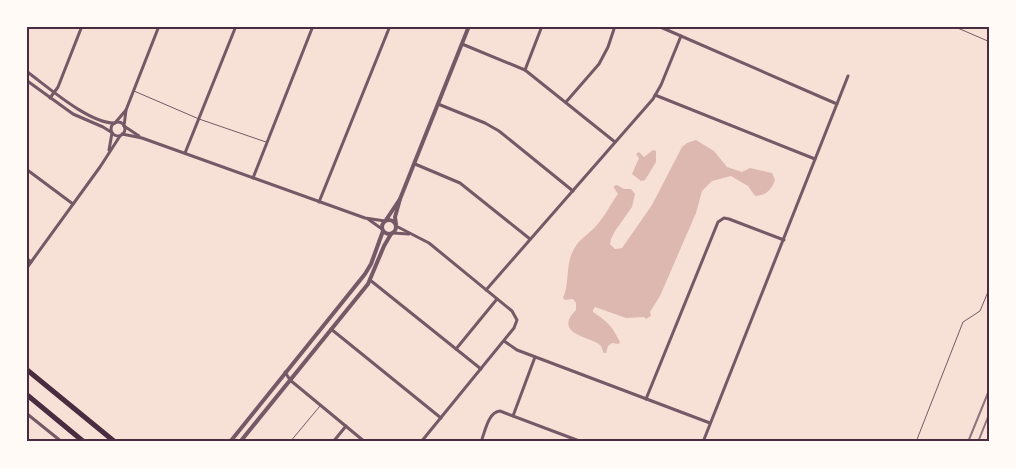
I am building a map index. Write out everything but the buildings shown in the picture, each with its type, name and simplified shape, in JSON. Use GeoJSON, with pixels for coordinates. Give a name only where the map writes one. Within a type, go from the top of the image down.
{"type":"FeatureCollection","features":[{"type":"Feature","properties":{"kind":"highway"},"geometry":{"type":"LineString","coordinates":[[26,369],[115,442]]}},
{"type":"Feature","properties":{"kind":"highway"},"geometry":{"type":"LineString","coordinates":[[26,394],[84,442]]}},
{"type":"Feature","properties":{"kind":"street"},"geometry":{"type":"LineString","coordinates":[[50,98],[55,92],[82,26]]}},
{"type":"Feature","properties":{"kind":"street"},"geometry":{"type":"LineString","coordinates":[[26,269],[124,131],[126,110],[159,26]]}},
{"type":"Feature","properties":{"kind":"street"},"geometry":{"type":"LineString","coordinates":[[185,154],[236,26]]}},
{"type":"Feature","properties":{"kind":"street"},"geometry":{"type":"LineString","coordinates":[[253,178],[313,26]]}},
{"type":"Feature","properties":{"kind":"street"},"geometry":{"type":"LineString","coordinates":[[319,202],[390,26]]}},
{"type":"Feature","properties":{"kind":"street"},"geometry":{"type":"LineString","coordinates":[[240,442],[370,280],[384,246],[396,225],[395,217],[400,200],[469,26]]}},
{"type":"Feature","properties":{"kind":"street"},"geometry":{"type":"LineString","coordinates":[[525,70],[542,26]]}},
{"type":"Feature","properties":{"kind":"street"},"geometry":{"type":"LineString","coordinates":[[566,102],[599,64],[615,26]]}},
{"type":"Feature","properties":{"kind":"street"},"geometry":{"type":"LineString","coordinates":[[658,26],[837,104]]}},
{"type":"Feature","properties":{"kind":"street"},"geometry":{"type":"LineString","coordinates":[[486,290],[656,95],[681,36]]}},
{"type":"Feature","properties":{"kind":"street"},"geometry":{"type":"LineString","coordinates":[[462,44],[525,70],[615,142]]}},
{"type":"Feature","properties":{"kind":"street"},"geometry":{"type":"LineString","coordinates":[[26,71],[82,112],[105,122],[121,123],[142,138]]}},
{"type":"Feature","properties":{"kind":"street"},"geometry":{"type":"LineString","coordinates":[[703,442],[848,76]]}},
{"type":"Feature","properties":{"kind":"street"},"geometry":{"type":"LineString","coordinates":[[26,80],[80,118],[98,125],[115,136],[142,138],[365,218],[391,220],[410,234],[429,243],[514,313],[517,320],[514,328],[422,442]]}},
{"type":"Feature","properties":{"kind":"street"},"geometry":{"type":"LineString","coordinates":[[656,95],[815,159]]}},
{"type":"Feature","properties":{"kind":"street"},"geometry":{"type":"LineString","coordinates":[[438,104],[485,123],[499,131],[572,191]]}},
{"type":"Feature","properties":{"kind":"street"},"geometry":{"type":"LineString","coordinates":[[108,153],[112,133],[111,127],[126,110]]}},
{"type":"Feature","properties":{"kind":"street"},"geometry":{"type":"LineString","coordinates":[[415,164],[460,183],[530,239]]}},
{"type":"Feature","properties":{"kind":"street"},"geometry":{"type":"LineString","coordinates":[[26,169],[73,204]]}},
{"type":"Feature","properties":{"kind":"street"},"geometry":{"type":"LineString","coordinates":[[230,442],[365,274],[374,256],[385,220],[400,200]]}},
{"type":"Feature","properties":{"kind":"street"},"geometry":{"type":"LineString","coordinates":[[365,218],[382,230],[392,233],[410,234]]}},
{"type":"Feature","properties":{"kind":"street"},"geometry":{"type":"LineString","coordinates":[[646,399],[718,222],[724,218],[729,219],[784,240]]}},
{"type":"Feature","properties":{"kind":"street"},"geometry":{"type":"LineString","coordinates":[[26,258],[31,262]]}},
{"type":"Feature","properties":{"kind":"street"},"geometry":{"type":"LineString","coordinates":[[370,280],[481,369]]}},
{"type":"Feature","properties":{"kind":"street"},"geometry":{"type":"LineString","coordinates":[[456,349],[498,299]]}},
{"type":"Feature","properties":{"kind":"street"},"geometry":{"type":"LineString","coordinates":[[331,329],[440,418]]}},
{"type":"Feature","properties":{"kind":"street"},"geometry":{"type":"LineString","coordinates":[[504,341],[517,350],[710,423]]}},
{"type":"Feature","properties":{"kind":"street"},"geometry":{"type":"LineString","coordinates":[[513,416],[536,356]]}},
{"type":"Feature","properties":{"kind":"street"},"geometry":{"type":"LineString","coordinates":[[285,372],[290,380],[365,442]]}},
{"type":"Feature","properties":{"kind":"street"},"geometry":{"type":"LineString","coordinates":[[481,442],[494,413],[503,412],[582,442]]}},
{"type":"Feature","properties":{"kind":"street"},"geometry":{"type":"LineString","coordinates":[[26,413],[61,441]]}},
{"type":"Feature","properties":{"kind":"street"},"geometry":{"type":"LineString","coordinates":[[333,442],[346,426]]}},
{"type":"Feature","properties":{"kind":"lane"},"geometry":{"type":"LineString","coordinates":[[953,26],[990,42]]}},
{"type":"Feature","properties":{"kind":"lane"},"geometry":{"type":"LineString","coordinates":[[134,91],[199,118],[267,142]]}},
{"type":"Feature","properties":{"kind":"lane"},"geometry":{"type":"LineString","coordinates":[[916,442],[963,322],[980,311],[990,287]]}},
{"type":"Feature","properties":{"kind":"lane"},"geometry":{"type":"LineString","coordinates":[[290,442],[320,405]]}},
{"type":"Feature","properties":{"kind":"shaded area"},"geometry":{"type":"Polygon","coordinates":[[[696,140],[714,151],[727,167],[742,172],[750,168],[772,173],[775,180],[770,190],[762,195],[755,196],[748,186],[731,176],[712,181],[702,191],[696,213],[660,296],[650,312],[651,316],[646,319],[644,317],[626,318],[595,307],[593,310],[615,332],[620,342],[619,344],[612,343],[608,346],[606,353],[604,353],[601,346],[576,334],[568,325],[570,318],[576,310],[576,303],[573,299],[565,300],[563,298],[571,255],[579,242],[596,226],[605,214],[618,194],[614,188],[617,185],[624,189],[631,189],[635,194],[632,207],[611,239],[610,244],[615,249],[622,248],[652,205],[682,147],[696,140]]]}},
{"type":"Feature","properties":{"kind":"shaded area"},"geometry":{"type":"Polygon","coordinates":[[[653,150],[656,151],[656,162],[645,180],[641,181],[632,174],[639,158],[636,154],[639,152],[644,157],[653,150]]]}},
{"type":"Feature","properties":{"kind":"railway"},"geometry":{"type":"LineString","coordinates":[[968,442],[990,388]]}},
{"type":"Feature","properties":{"kind":"railway"},"geometry":{"type":"LineString","coordinates":[[978,442],[990,412]]}}]}
